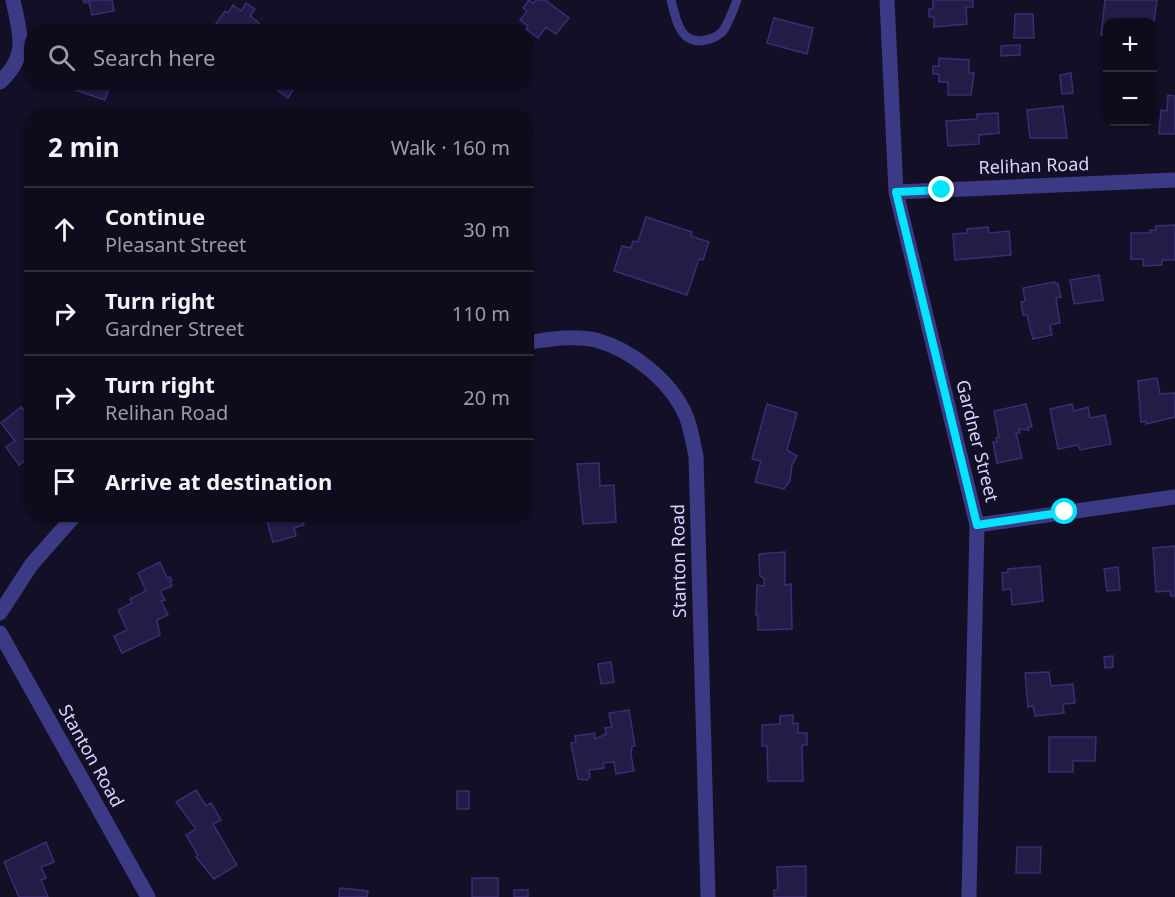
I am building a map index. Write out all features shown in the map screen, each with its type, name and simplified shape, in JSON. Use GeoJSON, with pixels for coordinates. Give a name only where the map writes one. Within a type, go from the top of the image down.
{"type":"FeatureCollection","features":[{"type":"Feature","properties":{"kind":"street"},"geometry":{"type":"LineString","coordinates":[[0,82],[13,70],[22,49],[13,0]]}},
{"type":"Feature","properties":{"kind":"street","name":"Gardner Street"},"geometry":{"type":"LineString","coordinates":[[887,0],[896,192],[977,525],[969,897]]}},
{"type":"Feature","properties":{"kind":"street","name":"Relihan Road"},"geometry":{"type":"LineString","coordinates":[[896,192],[1175,180]]}},
{"type":"Feature","properties":{"kind":"street","name":"Stanton Road"},"geometry":{"type":"LineString","coordinates":[[534,342],[569,338],[596,340],[643,363],[667,386],[686,416],[696,456],[708,897]]}},
{"type":"Feature","properties":{"kind":"street"},"geometry":{"type":"LineString","coordinates":[[977,525],[1175,497]]}},
{"type":"Feature","properties":{"kind":"street"},"geometry":{"type":"LineString","coordinates":[[0,613],[31,565],[69,522]]}},
{"type":"Feature","properties":{"kind":"street","name":"Stanton Road"},"geometry":{"type":"LineString","coordinates":[[0,633],[148,897]]}},
{"type":"Feature","properties":{"kind":"lane"},"geometry":{"type":"LineString","coordinates":[[671,0],[680,30],[685,38],[695,42],[710,40],[722,32],[737,0]]}},
{"type":"Feature","properties":{"kind":"building"},"geometry":{"type":"Polygon","coordinates":[[[83,0],[112,0],[114,11],[92,15],[89,2],[84,3],[83,0]]]}},
{"type":"Feature","properties":{"kind":"building"},"geometry":{"type":"Polygon","coordinates":[[[529,0],[533,3],[536,0],[545,0],[569,18],[556,34],[546,27],[538,38],[534,35],[534,24],[525,24],[520,20],[527,11],[523,8],[529,0]]]}},
{"type":"Feature","properties":{"kind":"building"},"geometry":{"type":"Polygon","coordinates":[[[933,0],[973,0],[973,7],[966,7],[967,24],[934,27],[934,17],[929,17],[929,9],[933,9],[933,0]]]}},
{"type":"Feature","properties":{"kind":"building"},"geometry":{"type":"Polygon","coordinates":[[[1105,0],[1157,0],[1154,18],[1103,18],[1103,35],[1101,35],[1105,0]]]}},
{"type":"Feature","properties":{"kind":"building"},"geometry":{"type":"Polygon","coordinates":[[[246,3],[255,9],[250,16],[258,24],[216,24],[225,11],[228,13],[233,5],[241,11],[246,3]]]}},
{"type":"Feature","properties":{"kind":"building"},"geometry":{"type":"Polygon","coordinates":[[[1015,14],[1033,14],[1034,38],[1014,38],[1015,14]]]}},
{"type":"Feature","properties":{"kind":"building"},"geometry":{"type":"Polygon","coordinates":[[[774,18],[813,28],[807,54],[767,43],[774,18]]]}},
{"type":"Feature","properties":{"kind":"building"},"geometry":{"type":"Polygon","coordinates":[[[1020,45],[1020,55],[1001,56],[1001,46],[1020,45]]]}},
{"type":"Feature","properties":{"kind":"building"},"geometry":{"type":"Polygon","coordinates":[[[939,58],[969,60],[969,73],[974,73],[971,95],[948,95],[948,82],[939,82],[939,74],[933,74],[933,66],[939,66],[939,58]]]}},
{"type":"Feature","properties":{"kind":"building"},"geometry":{"type":"Polygon","coordinates":[[[1071,73],[1073,93],[1062,94],[1060,75],[1071,73]]]}},
{"type":"Feature","properties":{"kind":"building"},"geometry":{"type":"Polygon","coordinates":[[[76,90],[108,90],[105,100],[76,90]]]}},
{"type":"Feature","properties":{"kind":"building"},"geometry":{"type":"Polygon","coordinates":[[[277,90],[293,90],[288,98],[277,90]]]}},
{"type":"Feature","properties":{"kind":"building"},"geometry":{"type":"Polygon","coordinates":[[[1168,95],[1175,96],[1175,134],[1159,134],[1161,110],[1167,111],[1168,95]]]}},
{"type":"Feature","properties":{"kind":"building"},"geometry":{"type":"Polygon","coordinates":[[[1063,106],[1067,138],[1030,138],[1027,110],[1063,106]]]}},
{"type":"Feature","properties":{"kind":"building"},"geometry":{"type":"Polygon","coordinates":[[[998,113],[999,133],[979,135],[979,144],[948,146],[946,121],[977,119],[977,114],[998,113]]]}},
{"type":"Feature","properties":{"kind":"building"},"geometry":{"type":"Polygon","coordinates":[[[646,217],[692,232],[691,236],[709,242],[703,260],[699,259],[687,295],[614,271],[622,246],[631,248],[633,241],[638,242],[646,217]]]}},
{"type":"Feature","properties":{"kind":"building"},"geometry":{"type":"Polygon","coordinates":[[[1175,225],[1175,260],[1162,260],[1162,265],[1143,266],[1143,259],[1131,259],[1131,233],[1150,233],[1150,230],[1156,230],[1156,226],[1175,225]]]}},
{"type":"Feature","properties":{"kind":"building"},"geometry":{"type":"Polygon","coordinates":[[[988,227],[989,233],[1009,231],[1011,255],[955,260],[953,234],[967,233],[967,229],[988,227]]]}},
{"type":"Feature","properties":{"kind":"building"},"geometry":{"type":"Polygon","coordinates":[[[1099,275],[1103,300],[1074,304],[1070,280],[1099,275]]]}},
{"type":"Feature","properties":{"kind":"building"},"geometry":{"type":"Polygon","coordinates":[[[1054,282],[1058,284],[1061,297],[1056,298],[1060,323],[1050,325],[1052,335],[1033,339],[1027,315],[1023,315],[1021,302],[1025,301],[1023,288],[1054,282]]]}},
{"type":"Feature","properties":{"kind":"building"},"geometry":{"type":"Polygon","coordinates":[[[1157,378],[1160,394],[1175,393],[1175,417],[1146,424],[1146,421],[1141,422],[1138,381],[1157,378]]]}},
{"type":"Feature","properties":{"kind":"building"},"geometry":{"type":"Polygon","coordinates":[[[767,404],[797,413],[787,450],[797,456],[792,465],[790,481],[784,489],[755,482],[761,461],[752,459],[767,404]]]}},
{"type":"Feature","properties":{"kind":"building"},"geometry":{"type":"Polygon","coordinates":[[[1026,404],[1032,427],[1028,427],[1029,430],[1019,429],[1020,433],[1016,433],[1022,458],[997,463],[993,442],[997,442],[996,438],[999,437],[994,411],[1026,404]]]}},
{"type":"Feature","properties":{"kind":"building"},"geometry":{"type":"Polygon","coordinates":[[[1072,404],[1074,411],[1088,407],[1090,418],[1105,415],[1111,444],[1080,450],[1078,445],[1058,449],[1050,409],[1072,404]]]}},
{"type":"Feature","properties":{"kind":"building"},"geometry":{"type":"Polygon","coordinates":[[[21,407],[24,411],[24,461],[19,465],[6,447],[15,441],[1,423],[21,407]]]}},
{"type":"Feature","properties":{"kind":"building"},"geometry":{"type":"Polygon","coordinates":[[[599,463],[600,486],[614,485],[616,522],[583,524],[577,464],[599,463]]]}},
{"type":"Feature","properties":{"kind":"building"},"geometry":{"type":"Polygon","coordinates":[[[267,522],[303,522],[304,525],[294,528],[296,536],[273,542],[267,522]]]}},
{"type":"Feature","properties":{"kind":"building"},"geometry":{"type":"Polygon","coordinates":[[[1175,546],[1175,596],[1171,596],[1170,591],[1156,592],[1153,548],[1175,546]]]}},
{"type":"Feature","properties":{"kind":"building"},"geometry":{"type":"Polygon","coordinates":[[[785,552],[785,585],[791,584],[792,629],[758,630],[757,585],[764,586],[764,578],[760,576],[759,554],[785,552]]]}},
{"type":"Feature","properties":{"kind":"building"},"geometry":{"type":"Polygon","coordinates":[[[160,562],[167,578],[170,577],[172,581],[170,582],[172,586],[160,591],[165,600],[161,601],[168,615],[157,620],[160,635],[122,653],[114,636],[127,630],[118,610],[132,603],[130,599],[146,591],[138,573],[160,562]]]}},
{"type":"Feature","properties":{"kind":"building"},"geometry":{"type":"Polygon","coordinates":[[[1040,566],[1043,601],[1012,605],[1011,589],[1003,590],[1002,573],[1008,572],[1008,569],[1040,566]]]}},
{"type":"Feature","properties":{"kind":"building"},"geometry":{"type":"Polygon","coordinates":[[[1118,567],[1120,590],[1107,591],[1104,569],[1118,567]]]}},
{"type":"Feature","properties":{"kind":"building"},"geometry":{"type":"Polygon","coordinates":[[[1113,656],[1113,667],[1105,668],[1104,657],[1113,656]]]}},
{"type":"Feature","properties":{"kind":"building"},"geometry":{"type":"Polygon","coordinates":[[[611,662],[614,682],[601,684],[598,664],[611,662]]]}},
{"type":"Feature","properties":{"kind":"building"},"geometry":{"type":"Polygon","coordinates":[[[1049,672],[1051,686],[1073,684],[1075,703],[1063,704],[1064,713],[1035,716],[1033,706],[1028,707],[1025,673],[1049,672]]]}},
{"type":"Feature","properties":{"kind":"building"},"geometry":{"type":"Polygon","coordinates":[[[629,710],[635,746],[632,746],[631,755],[634,771],[616,774],[614,762],[603,763],[604,768],[589,770],[590,777],[587,780],[578,779],[571,743],[576,742],[575,736],[595,733],[595,739],[606,734],[605,728],[612,727],[609,713],[629,710]]]}},
{"type":"Feature","properties":{"kind":"building"},"geometry":{"type":"Polygon","coordinates":[[[793,715],[793,724],[798,723],[798,733],[807,733],[807,745],[802,745],[803,781],[768,781],[767,746],[762,746],[762,725],[780,724],[780,716],[793,715]]]}},
{"type":"Feature","properties":{"kind":"building"},"geometry":{"type":"Polygon","coordinates":[[[1049,737],[1096,737],[1095,761],[1073,761],[1073,772],[1049,772],[1049,737]]]}},
{"type":"Feature","properties":{"kind":"building"},"geometry":{"type":"Polygon","coordinates":[[[196,790],[206,806],[211,803],[221,820],[213,824],[237,865],[214,879],[196,857],[198,855],[186,835],[196,829],[176,802],[196,790]]]}},
{"type":"Feature","properties":{"kind":"building"},"geometry":{"type":"Polygon","coordinates":[[[457,791],[469,791],[469,809],[457,809],[457,791]]]}},
{"type":"Feature","properties":{"kind":"building"},"geometry":{"type":"Polygon","coordinates":[[[46,842],[54,862],[41,867],[46,878],[41,880],[48,897],[19,897],[4,862],[46,842]]]}},
{"type":"Feature","properties":{"kind":"building"},"geometry":{"type":"Polygon","coordinates":[[[1017,847],[1041,847],[1040,873],[1016,873],[1017,847]]]}},
{"type":"Feature","properties":{"kind":"building"},"geometry":{"type":"Polygon","coordinates":[[[806,866],[806,897],[774,897],[774,890],[778,890],[777,867],[806,866]]]}},
{"type":"Feature","properties":{"kind":"building"},"geometry":{"type":"Polygon","coordinates":[[[472,878],[498,878],[498,897],[472,897],[472,878]]]}},
{"type":"Feature","properties":{"kind":"building"},"geometry":{"type":"Polygon","coordinates":[[[340,888],[368,891],[367,897],[339,897],[340,888]]]}},
{"type":"Feature","properties":{"kind":"building"},"geometry":{"type":"Polygon","coordinates":[[[514,890],[528,890],[528,897],[514,897],[514,890]]]}},
{"type":"Feature","properties":{"kind":"route"},"geometry":{"type":"LineString","coordinates":[[942,190],[896,192],[977,525],[1065,512]]}}]}
